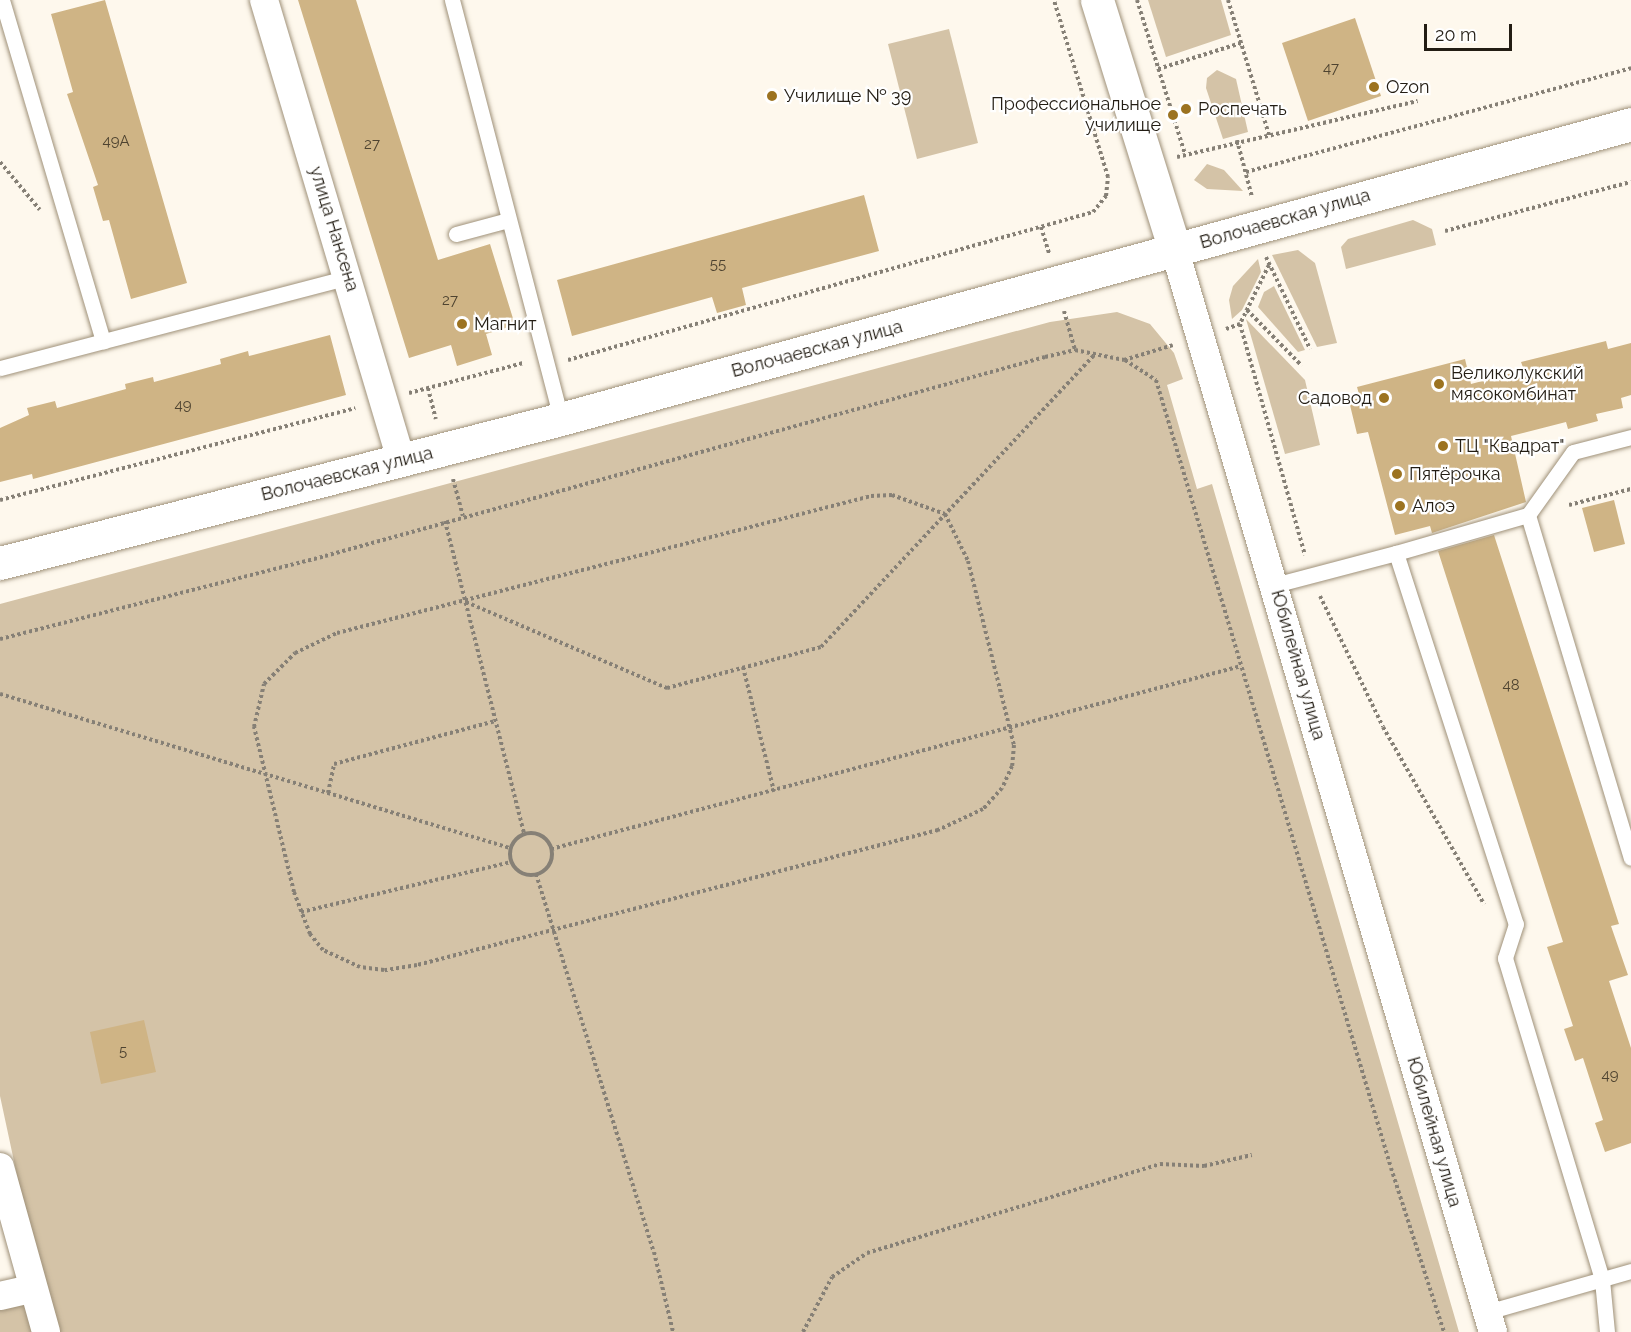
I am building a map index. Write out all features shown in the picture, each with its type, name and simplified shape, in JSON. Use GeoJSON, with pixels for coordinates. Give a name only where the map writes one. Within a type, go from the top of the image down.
{"type":"FeatureCollection","features":[{"type":"Feature","properties":{"kind":"street","name":"улица Нансена"},"geometry":{"type":"LineString","coordinates":[[264,0],[349,277],[401,460]]}},
{"type":"Feature","properties":{"kind":"street","name":"Юбилейная улица"},"geometry":{"type":"LineString","coordinates":[[1098,0],[1175,251],[1490,1322]]}},
{"type":"Feature","properties":{"kind":"street","name":"Волочаевская улица"},"geometry":{"type":"LineString","coordinates":[[0,563],[561,419],[1631,124]]}},
{"type":"Feature","properties":{"kind":"street"},"geometry":{"type":"LineString","coordinates":[[0,1167],[31,1289],[46,1332]]}},
{"type":"Feature","properties":{"kind":"street"},"geometry":{"type":"LineString","coordinates":[[0,1296],[31,1289]]}},
{"type":"Feature","properties":{"kind":"lane"},"geometry":{"type":"LineString","coordinates":[[2,0],[103,341]]}},
{"type":"Feature","properties":{"kind":"lane"},"geometry":{"type":"LineString","coordinates":[[452,0],[502,177],[508,220],[561,419]]}},
{"type":"Feature","properties":{"kind":"lane"},"geometry":{"type":"LineString","coordinates":[[456,234],[508,220]]}},
{"type":"Feature","properties":{"kind":"lane"},"geometry":{"type":"LineString","coordinates":[[0,368],[349,277]]}},
{"type":"Feature","properties":{"kind":"lane"},"geometry":{"type":"LineString","coordinates":[[1274,585],[1311,577],[1528,515],[1573,452],[1631,437]]}},
{"type":"Feature","properties":{"kind":"lane"},"geometry":{"type":"LineString","coordinates":[[1528,515],[1631,858]]}},
{"type":"Feature","properties":{"kind":"lane"},"geometry":{"type":"LineString","coordinates":[[1395,553],[1516,924],[1505,958],[1602,1280],[1607,1332]]}},
{"type":"Feature","properties":{"kind":"lane"},"geometry":{"type":"LineString","coordinates":[[1490,1322],[1631,1271]]}},
{"type":"Feature","properties":{"kind":"path"},"geometry":{"type":"LineString","coordinates":[[0,500],[385,400],[546,361],[1093,212],[1106,196],[1108,177],[1054,0]]}},
{"type":"Feature","properties":{"kind":"path"},"geometry":{"type":"LineString","coordinates":[[1137,0],[1185,154],[1237,140],[1270,138],[1418,101]]}},
{"type":"Feature","properties":{"kind":"path"},"geometry":{"type":"LineString","coordinates":[[1228,0],[1270,138]]}},
{"type":"Feature","properties":{"kind":"path"},"geometry":{"type":"LineString","coordinates":[[1158,69],[1241,44]]}},
{"type":"Feature","properties":{"kind":"path"},"geometry":{"type":"LineString","coordinates":[[1246,172],[1631,68]]}},
{"type":"Feature","properties":{"kind":"path"},"geometry":{"type":"LineString","coordinates":[[1445,231],[1631,182]]}},
{"type":"Feature","properties":{"kind":"path"},"geometry":{"type":"LineString","coordinates":[[1310,349],[1269,265],[1240,324],[1311,577],[1383,727],[1509,946]]}},
{"type":"Feature","properties":{"kind":"path"},"geometry":{"type":"LineString","coordinates":[[1247,310],[1302,366]]}},
{"type":"Feature","properties":{"kind":"path"},"geometry":{"type":"LineString","coordinates":[[1124,360],[1240,324]]}},
{"type":"Feature","properties":{"kind":"path"},"geometry":{"type":"LineString","coordinates":[[0,639],[445,521],[1045,357],[1075,350],[1124,360],[1156,380],[1444,1332]]}},
{"type":"Feature","properties":{"kind":"path"},"geometry":{"type":"LineString","coordinates":[[466,602],[666,688],[821,647],[1095,354]]}},
{"type":"Feature","properties":{"kind":"path"},"geometry":{"type":"LineString","coordinates":[[1569,505],[1631,489]]}},
{"type":"Feature","properties":{"kind":"path"},"geometry":{"type":"LineString","coordinates":[[871,496],[909,497],[945,514],[968,561],[1011,727],[1012,766],[1002,788],[964,821],[554,929],[384,970],[340,961],[323,950],[301,912],[262,773],[254,727],[256,703],[279,665],[315,641],[337,633],[466,602],[871,496]]}},
{"type":"Feature","properties":{"kind":"path"},"geometry":{"type":"LineString","coordinates":[[445,521],[524,834]]}},
{"type":"Feature","properties":{"kind":"path"},"geometry":{"type":"LineString","coordinates":[[551,849],[1241,666]]}},
{"type":"Feature","properties":{"kind":"path"},"geometry":{"type":"LineString","coordinates":[[743,667],[774,791]]}},
{"type":"Feature","properties":{"kind":"path"},"geometry":{"type":"LineString","coordinates":[[0,694],[510,848]]}},
{"type":"Feature","properties":{"kind":"path"},"geometry":{"type":"LineString","coordinates":[[328,793],[334,764],[496,722]]}},
{"type":"Feature","properties":{"kind":"path"},"geometry":{"type":"LineString","coordinates":[[524,834],[541,836],[551,849],[550,863],[536,874],[519,872],[511,862],[510,848],[524,834]]}},
{"type":"Feature","properties":{"kind":"path"},"geometry":{"type":"LineString","coordinates":[[301,912],[511,862]]}},
{"type":"Feature","properties":{"kind":"path"},"geometry":{"type":"LineString","coordinates":[[536,874],[654,1252],[673,1332]]}},
{"type":"Feature","properties":{"kind":"path"},"geometry":{"type":"LineString","coordinates":[[803,1332],[832,1277],[867,1253],[1160,1164],[1204,1166],[1252,1155]]}},
{"type":"Feature","properties":{"kind":"shaded area"},"geometry":{"type":"Polygon","coordinates":[[[1148,0],[1221,0],[1231,35],[1166,57],[1148,0]]]}},
{"type":"Feature","properties":{"kind":"shaded area"},"geometry":{"type":"Polygon","coordinates":[[[949,29],[978,143],[917,159],[888,44],[949,29]]]}},
{"type":"Feature","properties":{"kind":"shaded area"},"geometry":{"type":"Polygon","coordinates":[[[1217,70],[1236,79],[1248,132],[1223,139],[1206,88],[1207,78],[1217,70]]]}},
{"type":"Feature","properties":{"kind":"shaded area"},"geometry":{"type":"Polygon","coordinates":[[[1207,164],[1224,170],[1243,191],[1207,189],[1194,180],[1207,164]]]}},
{"type":"Feature","properties":{"kind":"shaded area"},"geometry":{"type":"Polygon","coordinates":[[[1413,220],[1432,229],[1436,245],[1346,269],[1341,247],[1348,239],[1413,220]]]}},
{"type":"Feature","properties":{"kind":"shaded area"},"geometry":{"type":"Polygon","coordinates":[[[1298,250],[1315,263],[1337,343],[1317,347],[1272,255],[1298,250]]]}},
{"type":"Feature","properties":{"kind":"shaded area"},"geometry":{"type":"Polygon","coordinates":[[[1258,259],[1261,272],[1242,310],[1232,319],[1229,300],[1233,286],[1258,259]]]}},
{"type":"Feature","properties":{"kind":"shaded area"},"geometry":{"type":"Polygon","coordinates":[[[1274,286],[1305,350],[1298,352],[1258,307],[1264,292],[1274,286]]]}},
{"type":"Feature","properties":{"kind":"shaded area"},"geometry":{"type":"Polygon","coordinates":[[[1117,312],[1150,324],[1174,353],[1183,379],[1167,385],[1197,489],[1212,484],[1459,1332],[57,1332],[41,1287],[0,1096],[0,604],[1050,322],[1117,312]]]}},
{"type":"Feature","properties":{"kind":"shaded area"},"geometry":{"type":"Polygon","coordinates":[[[1246,319],[1305,380],[1320,445],[1285,454],[1246,319]]]}},
{"type":"Feature","properties":{"kind":"shaded area"},"geometry":{"type":"Polygon","coordinates":[[[26,1299],[39,1332],[0,1332],[0,1306],[26,1299]]]}},
{"type":"Feature","properties":{"kind":"building"},"geometry":{"type":"Polygon","coordinates":[[[105,0],[187,283],[131,299],[109,220],[103,221],[93,187],[98,185],[67,94],[73,92],[51,14],[105,0]]]}},
{"type":"Feature","properties":{"kind":"building"},"geometry":{"type":"Polygon","coordinates":[[[298,0],[356,0],[438,260],[490,244],[515,325],[486,334],[492,355],[457,366],[451,345],[409,358],[298,0]]]}},
{"type":"Feature","properties":{"kind":"building"},"geometry":{"type":"Polygon","coordinates":[[[1355,18],[1381,96],[1308,121],[1282,43],[1355,18]]]}},
{"type":"Feature","properties":{"kind":"building"},"geometry":{"type":"Polygon","coordinates":[[[864,195],[879,251],[742,288],[746,305],[717,313],[712,297],[572,336],[557,280],[864,195]]]}},
{"type":"Feature","properties":{"kind":"building"},"geometry":{"type":"Polygon","coordinates":[[[330,335],[346,395],[33,479],[32,474],[0,482],[0,428],[29,415],[27,408],[55,401],[57,408],[126,389],[125,384],[153,377],[154,382],[221,364],[220,359],[248,351],[249,356],[330,335]]]}},
{"type":"Feature","properties":{"kind":"building","name":"ТЦ \"Квадрат\""},"geometry":{"type":"Polygon","coordinates":[[[1606,341],[1608,349],[1631,343],[1631,395],[1621,398],[1623,408],[1596,414],[1598,421],[1568,429],[1566,422],[1511,436],[1526,502],[1432,533],[1430,526],[1395,535],[1368,432],[1357,434],[1349,401],[1360,398],[1357,387],[1465,359],[1471,384],[1524,370],[1521,362],[1606,341]]]}},
{"type":"Feature","properties":{"kind":"building"},"geometry":{"type":"Polygon","coordinates":[[[1614,500],[1625,544],[1594,552],[1582,508],[1614,500]]]}},
{"type":"Feature","properties":{"kind":"building"},"geometry":{"type":"Polygon","coordinates":[[[1494,535],[1619,924],[1611,926],[1628,975],[1609,981],[1631,1048],[1631,1143],[1605,1152],[1595,1123],[1603,1120],[1583,1058],[1575,1061],[1564,1029],[1573,1026],[1547,947],[1563,942],[1438,551],[1494,535]]]}},
{"type":"Feature","properties":{"kind":"building"},"geometry":{"type":"Polygon","coordinates":[[[144,1020],[156,1072],[101,1084],[90,1032],[144,1020]]]}},
{"type":"Feature","properties":{"kind":"place","name":"Ozon"},"geometry":{"type":"Point","coordinates":[1374,87]}},
{"type":"Feature","properties":{"kind":"place","name":"Училище № 39"},"geometry":{"type":"Point","coordinates":[772,96]}},
{"type":"Feature","properties":{"kind":"place","name":"Роспечать"},"geometry":{"type":"Point","coordinates":[1186,109]}},
{"type":"Feature","properties":{"kind":"place","name":"Профессиональное училище"},"geometry":{"type":"Point","coordinates":[1173,115]}},
{"type":"Feature","properties":{"kind":"place","name":"Магнит"},"geometry":{"type":"Point","coordinates":[462,324]}},
{"type":"Feature","properties":{"kind":"place","name":"Великолукский мясокомбинат"},"geometry":{"type":"Point","coordinates":[1439,384]}},
{"type":"Feature","properties":{"kind":"place","name":"Садовод"},"geometry":{"type":"Point","coordinates":[1384,398]}},
{"type":"Feature","properties":{"kind":"place","name":"ТЦ \"Квадрат\""},"geometry":{"type":"Point","coordinates":[1443,446]}},
{"type":"Feature","properties":{"kind":"place","name":"Пятёрочка"},"geometry":{"type":"Point","coordinates":[1397,474]}},
{"type":"Feature","properties":{"kind":"place","name":"Алоэ"},"geometry":{"type":"Point","coordinates":[1400,506]}}]}
